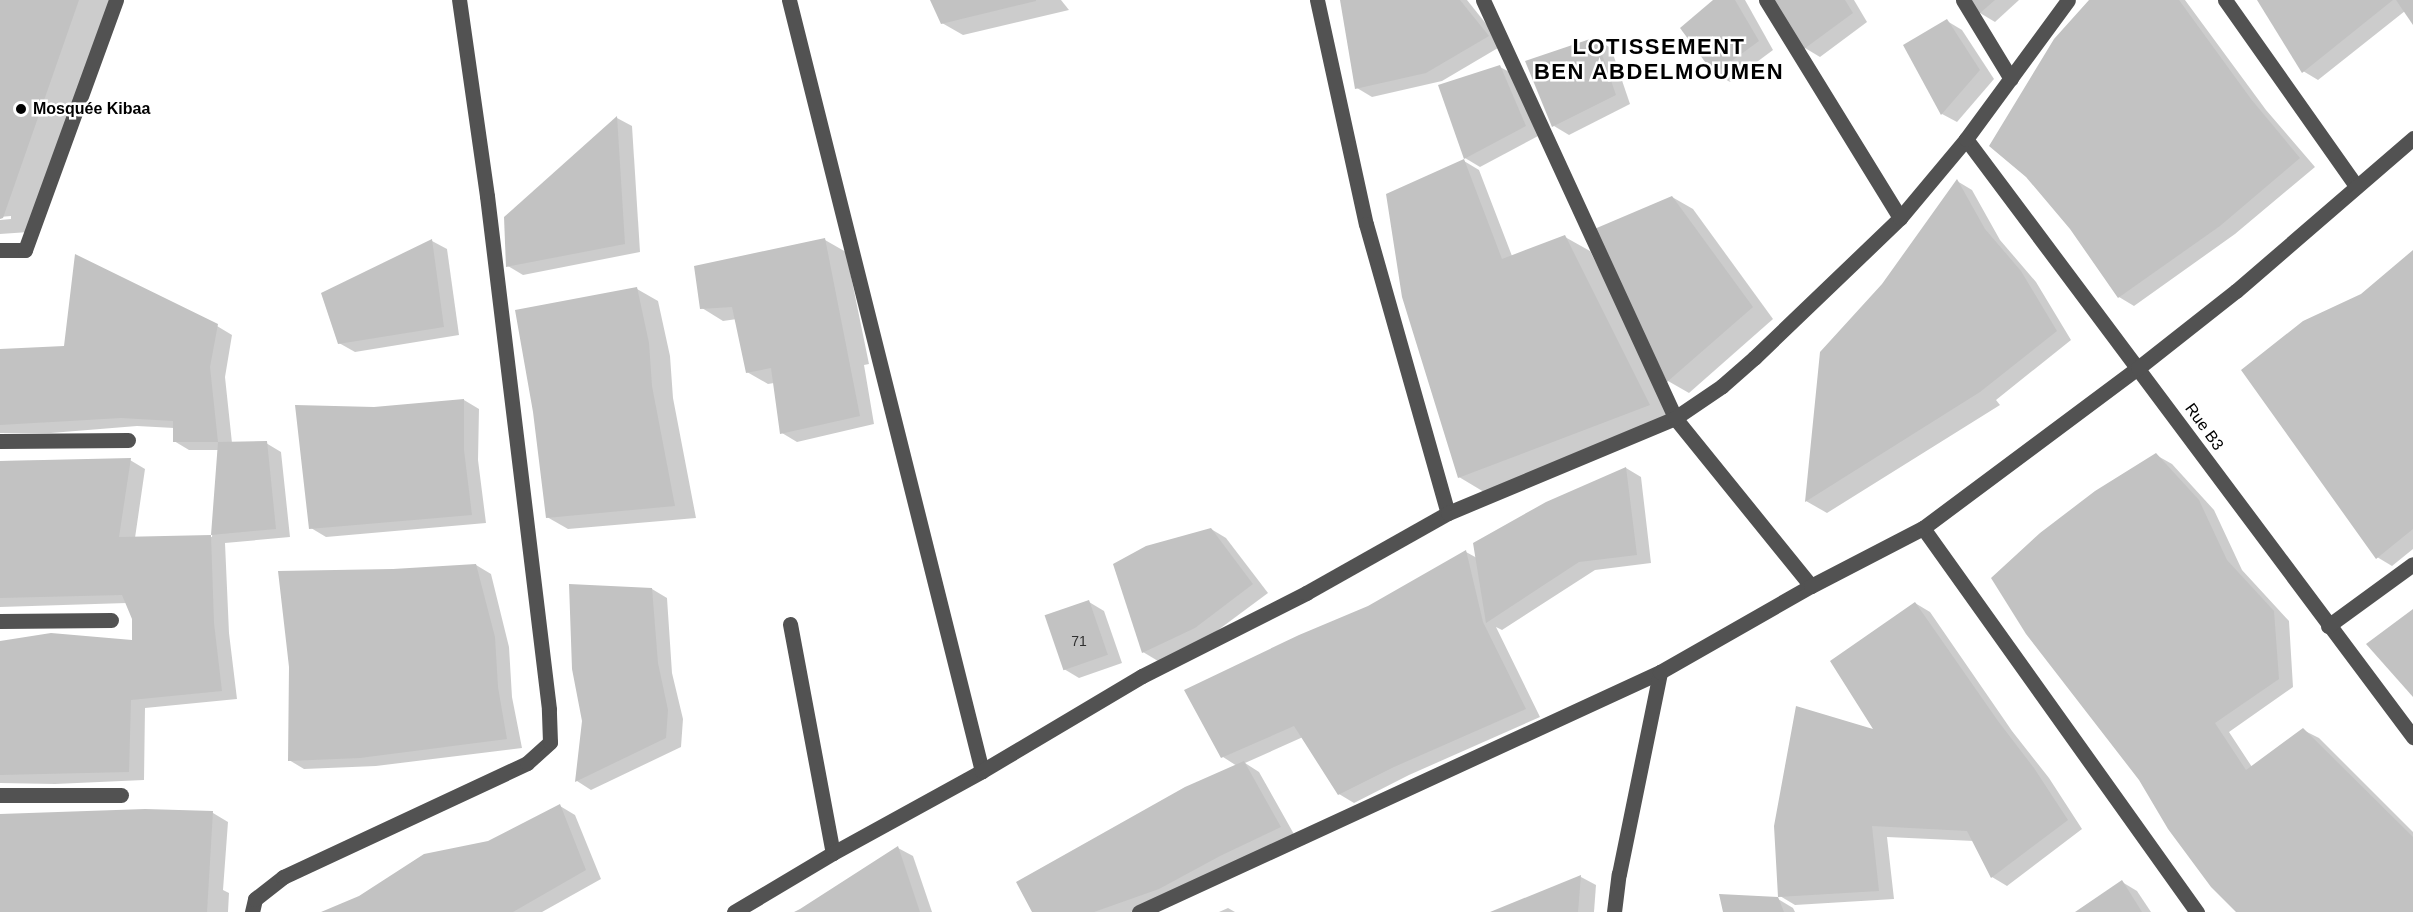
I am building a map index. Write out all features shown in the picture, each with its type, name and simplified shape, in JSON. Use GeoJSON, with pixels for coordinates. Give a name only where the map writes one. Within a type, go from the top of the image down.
{"type":"FeatureCollection","features":[{"type":"Feature","properties":{"kind":"street"},"geometry":{"type":"LineString","coordinates":[[0,250],[25,250],[116,0]]}},
{"type":"Feature","properties":{"kind":"street"},"geometry":{"type":"LineString","coordinates":[[252,912],[255,899],[283,877],[526,763],[550,742],[549,709],[488,196],[459,0]]}},
{"type":"Feature","properties":{"kind":"street"},"geometry":{"type":"LineString","coordinates":[[789,0],[982,771]]}},
{"type":"Feature","properties":{"kind":"street"},"geometry":{"type":"LineString","coordinates":[[1317,0],[1366,224],[1448,513]]}},
{"type":"Feature","properties":{"kind":"street"},"geometry":{"type":"LineString","coordinates":[[1483,0],[1676,418],[1811,586]]}},
{"type":"Feature","properties":{"kind":"street"},"geometry":{"type":"LineString","coordinates":[[1766,0],[1900,218]]}},
{"type":"Feature","properties":{"kind":"street"},"geometry":{"type":"LineString","coordinates":[[1963,0],[2011,79]]}},
{"type":"Feature","properties":{"kind":"street"},"geometry":{"type":"LineString","coordinates":[[734,912],[833,853],[982,771],[1142,676],[1306,593],[1448,513],[1676,418],[1722,386],[1754,358],[1900,218],[1966,139],[2068,0]]}},
{"type":"Feature","properties":{"kind":"street"},"geometry":{"type":"LineString","coordinates":[[2225,0],[2356,186]]}},
{"type":"Feature","properties":{"kind":"street"},"geometry":{"type":"LineString","coordinates":[[1139,912],[1660,672],[1811,586],[1923,528],[2138,368],[2236,291],[2413,138]]}},
{"type":"Feature","properties":{"kind":"street","name":"Rue B3"},"geometry":{"type":"LineString","coordinates":[[1966,139],[2413,737]]}},
{"type":"Feature","properties":{"kind":"street"},"geometry":{"type":"LineString","coordinates":[[0,441],[128,440]]}},
{"type":"Feature","properties":{"kind":"street"},"geometry":{"type":"LineString","coordinates":[[1923,528],[2197,912]]}},
{"type":"Feature","properties":{"kind":"street"},"geometry":{"type":"LineString","coordinates":[[2328,626],[2413,564]]}},
{"type":"Feature","properties":{"kind":"street"},"geometry":{"type":"LineString","coordinates":[[0,621],[111,621]]}},
{"type":"Feature","properties":{"kind":"street"},"geometry":{"type":"LineString","coordinates":[[790,624],[833,853]]}},
{"type":"Feature","properties":{"kind":"street"},"geometry":{"type":"LineString","coordinates":[[1614,912],[1618,874],[1660,672]]}},
{"type":"Feature","properties":{"kind":"street"},"geometry":{"type":"LineString","coordinates":[[0,795],[121,795]]}},
{"type":"Feature","properties":{"kind":"building","name":"Mosquée Kibaa"},"geometry":{"type":"Polygon","coordinates":[[[0,0],[79,0],[3,218],[0,219],[0,0]]]}},
{"type":"Feature","properties":{"kind":"building"},"geometry":{"type":"Polygon","coordinates":[[[930,0],[1036,0],[1036,1],[941,24],[930,0]]]}},
{"type":"Feature","properties":{"kind":"building"},"geometry":{"type":"Polygon","coordinates":[[[1340,0],[1460,0],[1489,36],[1426,73],[1355,89],[1340,0]]]}},
{"type":"Feature","properties":{"kind":"building"},"geometry":{"type":"Polygon","coordinates":[[[1713,0],[1735,0],[1759,41],[1714,74],[1680,28],[1713,0]]]}},
{"type":"Feature","properties":{"kind":"building"},"geometry":{"type":"Polygon","coordinates":[[[1773,0],[1845,0],[1853,13],[1804,49],[1773,0]]]}},
{"type":"Feature","properties":{"kind":"building"},"geometry":{"type":"Polygon","coordinates":[[[1970,0],[1995,0],[1979,14],[1970,0]]]}},
{"type":"Feature","properties":{"kind":"building"},"geometry":{"type":"Polygon","coordinates":[[[2089,0],[2179,0],[2251,99],[2300,158],[2220,226],[2118,298],[2070,229],[2026,177],[1989,146],[2054,39],[2089,0]]]}},
{"type":"Feature","properties":{"kind":"building"},"geometry":{"type":"Polygon","coordinates":[[[2257,0],[2393,0],[2302,73],[2257,0]]]}},
{"type":"Feature","properties":{"kind":"building"},"geometry":{"type":"Polygon","coordinates":[[[2396,0],[2413,0],[2413,25],[2396,0]]]}},
{"type":"Feature","properties":{"kind":"building"},"geometry":{"type":"Polygon","coordinates":[[[1947,19],[1980,70],[1941,115],[1903,45],[1947,19]]]}},
{"type":"Feature","properties":{"kind":"building"},"geometry":{"type":"Polygon","coordinates":[[[1596,37],[1616,95],[1552,127],[1525,61],[1596,37]]]}},
{"type":"Feature","properties":{"kind":"building"},"geometry":{"type":"Polygon","coordinates":[[[1500,65],[1526,126],[1464,159],[1438,85],[1500,65]]]}},
{"type":"Feature","properties":{"kind":"building"},"geometry":{"type":"Polygon","coordinates":[[[617,116],[625,244],[506,267],[504,217],[617,116]]]}},
{"type":"Feature","properties":{"kind":"building"},"geometry":{"type":"Polygon","coordinates":[[[1464,159],[1502,259],[1565,235],[1650,405],[1458,478],[1402,297],[1386,194],[1464,159]]]}},
{"type":"Feature","properties":{"kind":"building"},"geometry":{"type":"Polygon","coordinates":[[[1957,179],[1985,229],[2021,271],[2057,331],[1980,392],[1805,502],[1820,352],[1882,284],[1957,179]]]}},
{"type":"Feature","properties":{"kind":"building"},"geometry":{"type":"Polygon","coordinates":[[[1672,196],[1753,307],[1667,382],[1592,230],[1672,196]]]}},
{"type":"Feature","properties":{"kind":"building"},"geometry":{"type":"Polygon","coordinates":[[[825,238],[860,416],[780,434],[771,368],[746,373],[732,307],[700,309],[694,266],[825,238]]]}},
{"type":"Feature","properties":{"kind":"building"},"geometry":{"type":"Polygon","coordinates":[[[432,239],[444,327],[338,344],[321,293],[432,239]]]}},
{"type":"Feature","properties":{"kind":"building"},"geometry":{"type":"Polygon","coordinates":[[[2413,250],[2413,529],[2376,559],[2241,370],[2303,321],[2361,294],[2413,250]]]}},
{"type":"Feature","properties":{"kind":"building"},"geometry":{"type":"Polygon","coordinates":[[[75,254],[218,324],[210,367],[218,442],[173,442],[173,421],[121,418],[0,425],[0,349],[64,346],[75,254]]]}},
{"type":"Feature","properties":{"kind":"building"},"geometry":{"type":"Polygon","coordinates":[[[637,287],[649,343],[652,386],[675,506],[546,518],[533,412],[515,310],[637,287]]]}},
{"type":"Feature","properties":{"kind":"building"},"geometry":{"type":"Polygon","coordinates":[[[464,399],[464,450],[472,515],[309,529],[295,405],[374,407],[464,399]]]}},
{"type":"Feature","properties":{"kind":"building"},"geometry":{"type":"Polygon","coordinates":[[[267,441],[276,529],[211,535],[218,442],[267,441]]]}},
{"type":"Feature","properties":{"kind":"building"},"geometry":{"type":"Polygon","coordinates":[[[2156,453],[2199,500],[2227,560],[2274,611],[2279,679],[2215,723],[2246,770],[2303,728],[2413,837],[2413,912],[2236,912],[2211,887],[2168,829],[2139,780],[2026,634],[1991,578],[2040,533],[2095,491],[2156,453]]]}},
{"type":"Feature","properties":{"kind":"building"},"geometry":{"type":"Polygon","coordinates":[[[131,458],[119,537],[211,535],[214,623],[222,691],[131,700],[129,772],[0,775],[0,641],[51,633],[132,640],[132,619],[122,595],[0,598],[0,461],[131,458]]]}},
{"type":"Feature","properties":{"kind":"building"},"geometry":{"type":"Polygon","coordinates":[[[1626,467],[1637,555],[1579,562],[1486,623],[1473,543],[1546,502],[1626,467]]]}},
{"type":"Feature","properties":{"kind":"building"},"geometry":{"type":"Polygon","coordinates":[[[1211,528],[1253,584],[1195,628],[1142,653],[1113,564],[1146,546],[1211,528]]]}},
{"type":"Feature","properties":{"kind":"building"},"geometry":{"type":"Polygon","coordinates":[[[1466,550],[1483,622],[1526,709],[1394,767],[1338,795],[1294,726],[1221,758],[1184,690],[1299,635],[1368,606],[1466,550]]]}},
{"type":"Feature","properties":{"kind":"building"},"geometry":{"type":"Polygon","coordinates":[[[476,564],[495,637],[498,687],[507,739],[360,758],[288,761],[289,667],[278,571],[393,569],[476,564]]]}},
{"type":"Feature","properties":{"kind":"building"},"geometry":{"type":"Polygon","coordinates":[[[569,584],[652,588],[658,663],[668,710],[666,738],[575,782],[582,721],[572,669],[569,584]]]}},
{"type":"Feature","properties":{"kind":"building"},"geometry":{"type":"Polygon","coordinates":[[[1089,600],[1108,655],[1063,670],[1045,615],[1089,600]]]}},
{"type":"Feature","properties":{"kind":"building"},"geometry":{"type":"Polygon","coordinates":[[[1915,602],[1998,721],[2034,768],[2068,820],[1991,878],[1967,831],[1872,826],[1879,891],[1778,897],[1774,826],[1796,706],[1873,729],[1830,661],[1915,602]]]}},
{"type":"Feature","properties":{"kind":"building"},"geometry":{"type":"Polygon","coordinates":[[[2413,609],[2413,697],[2366,644],[2413,609]]]}},
{"type":"Feature","properties":{"kind":"building"},"geometry":{"type":"Polygon","coordinates":[[[1244,761],[1281,827],[1159,889],[1094,912],[1032,912],[1016,882],[1185,787],[1244,761]]]}},
{"type":"Feature","properties":{"kind":"building"},"geometry":{"type":"Polygon","coordinates":[[[560,804],[586,870],[513,912],[321,912],[359,896],[424,854],[488,841],[560,804]]]}},
{"type":"Feature","properties":{"kind":"building"},"geometry":{"type":"Polygon","coordinates":[[[145,809],[213,811],[207,912],[0,912],[0,814],[145,809]]]}},
{"type":"Feature","properties":{"kind":"building"},"geometry":{"type":"Polygon","coordinates":[[[898,846],[920,912],[794,912],[800,909],[898,846]]]}},
{"type":"Feature","properties":{"kind":"building"},"geometry":{"type":"Polygon","coordinates":[[[1581,875],[1578,912],[1490,912],[1581,875]]]}},
{"type":"Feature","properties":{"kind":"building"},"geometry":{"type":"Polygon","coordinates":[[[2122,880],[2142,912],[2075,912],[2122,880]]]}},
{"type":"Feature","properties":{"kind":"building"},"geometry":{"type":"Polygon","coordinates":[[[1719,894],[1778,897],[1784,912],[1723,912],[1719,894]]]}},
{"type":"Feature","properties":{"kind":"place","name":"Mosquée Kibaa"},"geometry":{"type":"Point","coordinates":[21,109]}},
{"type":"Feature","properties":{"kind":"district","name":"LOTISSEMENT BEN ABDELMOUMEN"},"geometry":{"type":"Point","coordinates":[1659,58]}}]}
